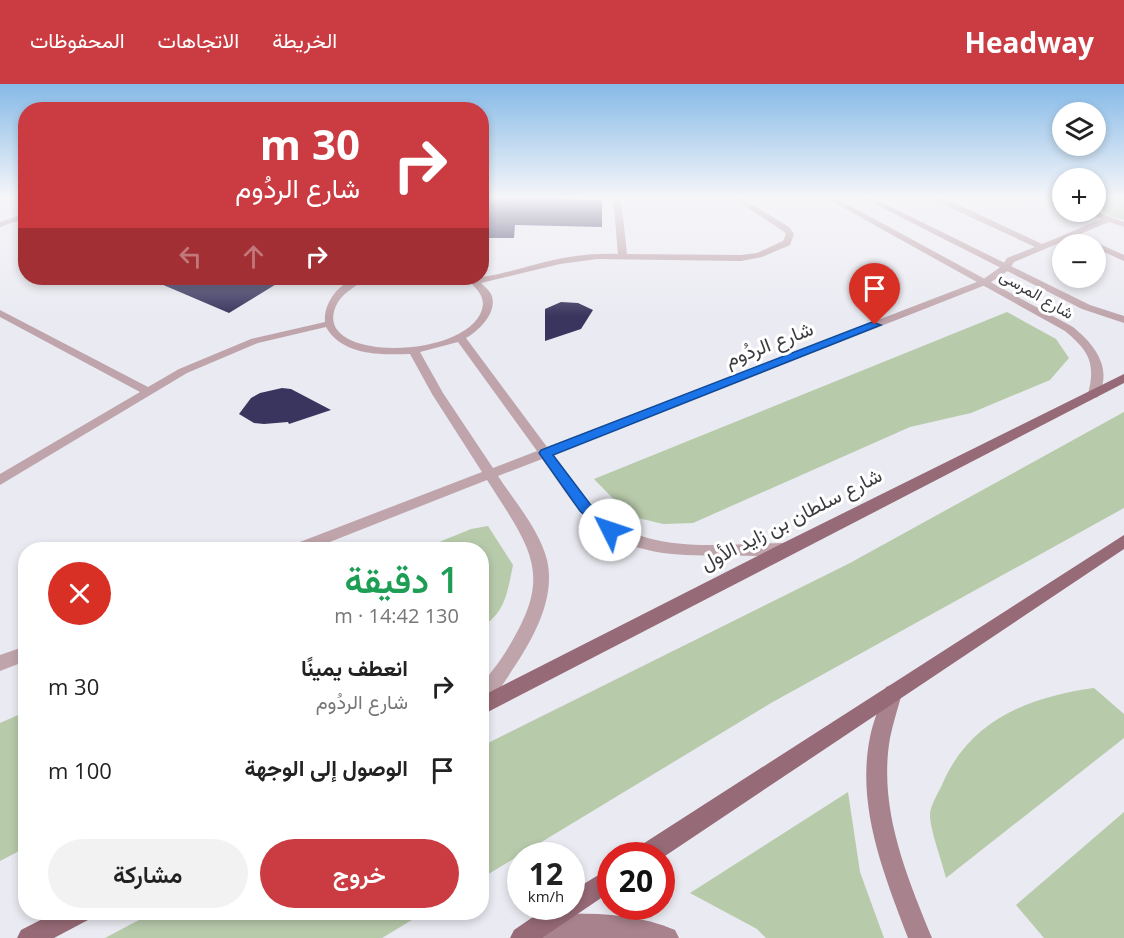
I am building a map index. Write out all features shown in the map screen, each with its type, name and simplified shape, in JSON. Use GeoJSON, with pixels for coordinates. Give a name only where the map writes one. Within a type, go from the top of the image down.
{"type":"FeatureCollection","features":[{"type":"Feature","properties":{"kind":"main road","name":"شارع سلطان بن زايد الأول"},"geometry":{"type":"LineString","coordinates":[[489,701],[1124,378]]}},
{"type":"Feature","properties":{"kind":"main road"},"geometry":{"type":"LineString","coordinates":[[666,842],[1124,542]]}},
{"type":"Feature","properties":{"kind":"main road"},"geometry":{"type":"LineString","coordinates":[[29,938],[64,920]]}},
{"type":"Feature","properties":{"kind":"main road"},"geometry":{"type":"LineString","coordinates":[[530,932],[548,920]]}},
{"type":"Feature","properties":{"kind":"street","name":"شارع المرسى"},"geometry":{"type":"LineString","coordinates":[[904,237],[1055,320],[1081,338],[1093,352],[1099,366],[1094,394]]}},
{"type":"Feature","properties":{"kind":"street","name":"شارع المرسى"},"geometry":{"type":"LineString","coordinates":[[945,237],[1086,307],[1124,320]]}},
{"type":"Feature","properties":{"kind":"street"},"geometry":{"type":"LineString","coordinates":[[893,693],[880,738],[877,793],[889,858],[920,938]]}},
{"type":"Feature","properties":{"kind":"street"},"geometry":{"type":"LineString","coordinates":[[530,932],[598,924],[647,931],[667,938]]}},
{"type":"Feature","properties":{"kind":"lane"},"geometry":{"type":"LineString","coordinates":[[620,237],[622,256]]}},
{"type":"Feature","properties":{"kind":"lane"},"geometry":{"type":"LineString","coordinates":[[489,276],[597,256],[741,258],[759,255],[787,243],[789,237]]}},
{"type":"Feature","properties":{"kind":"lane"},"geometry":{"type":"LineString","coordinates":[[1020,237],[1040,246]]}},
{"type":"Feature","properties":{"kind":"lane","name":"شارع الردُوم"},"geometry":{"type":"LineString","coordinates":[[315,542],[985,282],[1006,268],[1010,260],[1052,242]]}},
{"type":"Feature","properties":{"kind":"lane"},"geometry":{"type":"LineString","coordinates":[[1106,250],[1124,258]]}},
{"type":"Feature","properties":{"kind":"lane"},"geometry":{"type":"LineString","coordinates":[[351,285],[336,295],[328,309],[328,324],[339,337],[358,347],[385,352],[414,351],[439,346],[460,337],[478,323],[487,308],[486,294],[479,285]]}},
{"type":"Feature","properties":{"kind":"lane"},"geometry":{"type":"LineString","coordinates":[[0,313],[147,391]]}},
{"type":"Feature","properties":{"kind":"lane"},"geometry":{"type":"LineString","coordinates":[[0,480],[147,391],[219,354],[255,341],[328,324]]}},
{"type":"Feature","properties":{"kind":"lane"},"geometry":{"type":"LineString","coordinates":[[460,337],[585,508],[600,523],[621,537],[645,546],[671,550],[785,549]]}},
{"type":"Feature","properties":{"kind":"lane"},"geometry":{"type":"LineString","coordinates":[[414,351],[438,394],[530,536],[540,561],[541,591],[531,621],[489,689]]}},
{"type":"Feature","properties":{"kind":"lane"},"geometry":{"type":"LineString","coordinates":[[0,663],[18,656]]}},
{"type":"Feature","properties":{"kind":"green space"},"geometry":{"type":"Polygon","coordinates":[[[1007,312],[1056,339],[1069,358],[1050,380],[971,413],[910,427],[693,523],[663,524],[630,516],[594,479],[1007,312]]]}},
{"type":"Feature","properties":{"kind":"green space"},"geometry":{"type":"Polygon","coordinates":[[[1124,412],[1124,508],[771,703],[541,842],[507,842],[507,863],[489,874],[489,743],[850,563],[1124,412]]]}},
{"type":"Feature","properties":{"kind":"green space"},"geometry":{"type":"Polygon","coordinates":[[[488,526],[513,565],[505,600],[489,622],[489,542],[439,542],[471,529],[488,526]]]}},
{"type":"Feature","properties":{"kind":"green space"},"geometry":{"type":"Polygon","coordinates":[[[1094,688],[1124,714],[1124,738],[946,878],[932,829],[930,811],[954,763],[968,744],[1004,715],[1024,706],[1070,692],[1094,688]]]}},
{"type":"Feature","properties":{"kind":"green space"},"geometry":{"type":"Polygon","coordinates":[[[18,715],[18,852],[0,861],[0,723],[18,715]]]}},
{"type":"Feature","properties":{"kind":"green space"},"geometry":{"type":"Polygon","coordinates":[[[848,792],[860,872],[884,938],[766,938],[757,929],[690,893],[848,792]]]}},
{"type":"Feature","properties":{"kind":"green space"},"geometry":{"type":"Polygon","coordinates":[[[1124,812],[1124,938],[1044,938],[1016,905],[1124,812]]]}},
{"type":"Feature","properties":{"kind":"green space"},"geometry":{"type":"Polygon","coordinates":[[[139,920],[412,920],[382,938],[105,938],[139,920]]]}},
{"type":"Feature","properties":{"kind":"building"},"geometry":{"type":"Polygon","coordinates":[[[489,237],[514,237],[489,238],[489,237]]]}},
{"type":"Feature","properties":{"kind":"building"},"geometry":{"type":"Polygon","coordinates":[[[163,285],[275,285],[229,313],[163,285]]]}},
{"type":"Feature","properties":{"kind":"building"},"geometry":{"type":"Polygon","coordinates":[[[561,302],[578,303],[593,310],[581,329],[545,341],[545,309],[561,302]]]}},
{"type":"Feature","properties":{"kind":"building"},"geometry":{"type":"Polygon","coordinates":[[[282,388],[291,389],[331,410],[289,424],[288,422],[254,423],[239,414],[251,398],[260,393],[282,388]]]}},
{"type":"Feature","properties":{"kind":"route"},"geometry":{"type":"LineString","coordinates":[[610,530],[585,508],[545,453],[875,325]]}}]}
